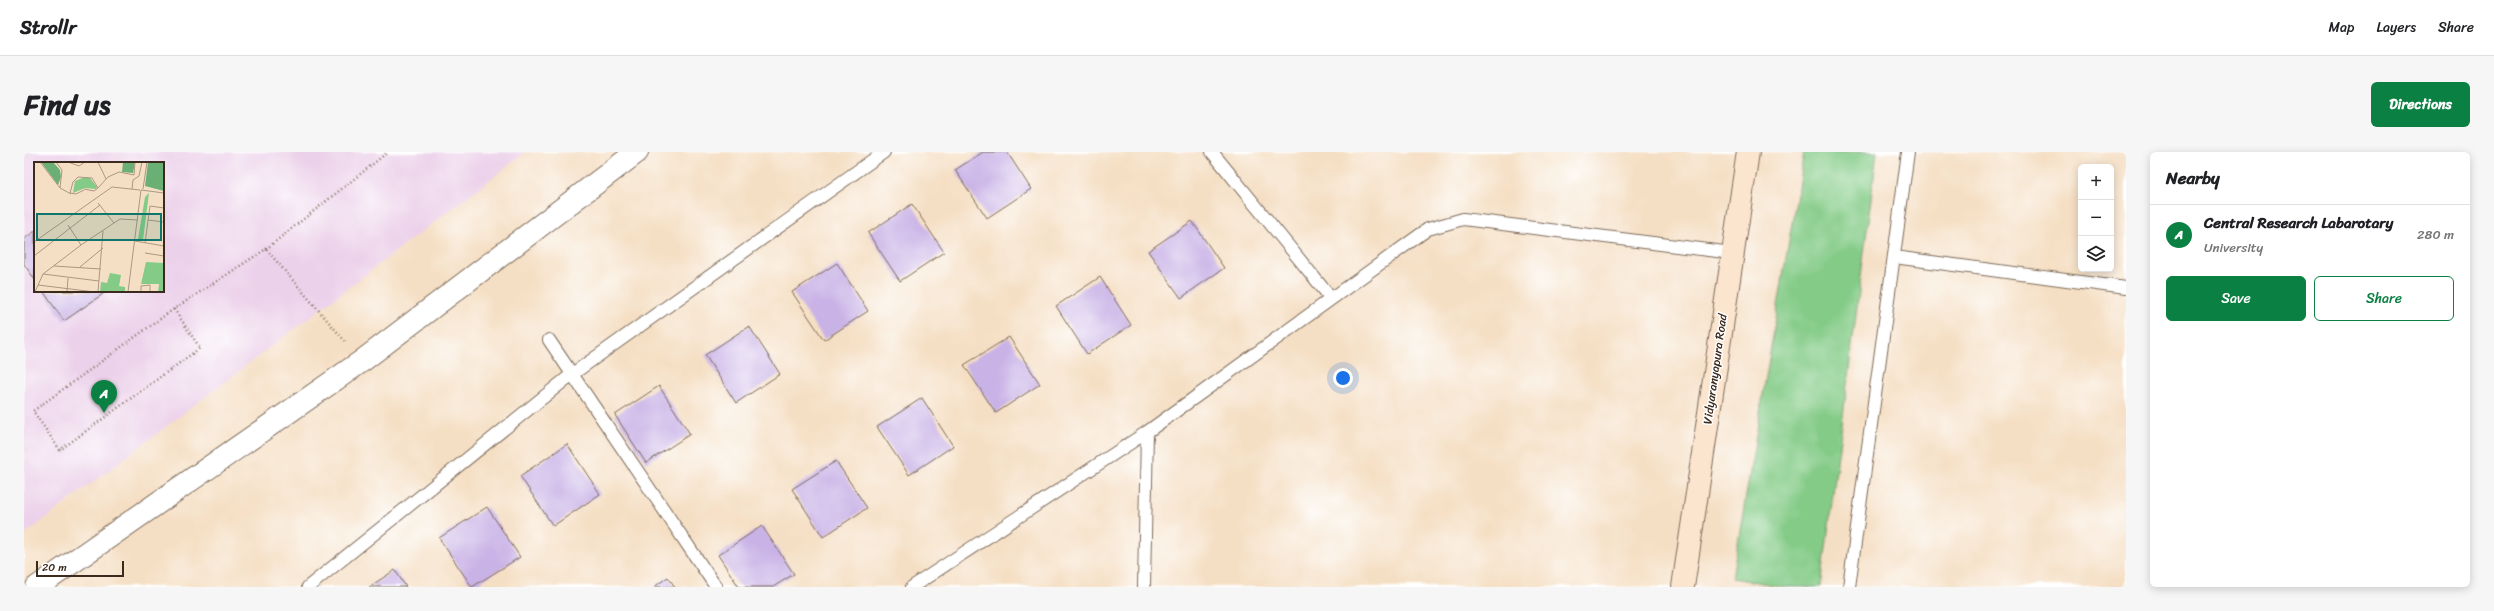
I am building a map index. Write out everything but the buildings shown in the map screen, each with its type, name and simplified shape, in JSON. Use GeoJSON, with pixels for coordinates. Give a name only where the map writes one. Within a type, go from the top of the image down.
{"type":"FeatureCollection","features":[{"type":"Feature","properties":{"kind":"main road","name":"Vidyaranyapura Road"},"geometry":{"type":"LineString","coordinates":[[1683,587],[1748,152]]}},
{"type":"Feature","properties":{"kind":"street"},"geometry":{"type":"LineString","coordinates":[[37,587],[362,361],[637,152]]}},
{"type":"Feature","properties":{"kind":"lane"},"geometry":{"type":"LineString","coordinates":[[308,587],[572,375],[884,152]]}},
{"type":"Feature","properties":{"kind":"lane"},"geometry":{"type":"LineString","coordinates":[[1212,152],[1330,297]]}},
{"type":"Feature","properties":{"kind":"lane"},"geometry":{"type":"LineString","coordinates":[[1849,587],[1908,152]]}},
{"type":"Feature","properties":{"kind":"lane"},"geometry":{"type":"LineString","coordinates":[[912,587],[1147,432],[1330,297],[1428,228],[1463,219],[1732,253]]}},
{"type":"Feature","properties":{"kind":"lane"},"geometry":{"type":"LineString","coordinates":[[1894,257],[2126,288]]}},
{"type":"Feature","properties":{"kind":"lane"},"geometry":{"type":"LineString","coordinates":[[549,340],[716,587]]}},
{"type":"Feature","properties":{"kind":"lane"},"geometry":{"type":"LineString","coordinates":[[1144,587],[1147,432]]}},
{"type":"Feature","properties":{"kind":"path"},"geometry":{"type":"LineString","coordinates":[[174,309],[200,348],[60,450],[33,411],[174,309],[266,249],[388,152]]}},
{"type":"Feature","properties":{"kind":"path"},"geometry":{"type":"LineString","coordinates":[[266,249],[362,361]]}},
{"type":"Feature","properties":{"kind":"shaded area"},"geometry":{"type":"Polygon","coordinates":[[[24,152],[526,152],[24,535],[24,152]]]}},
{"type":"Feature","properties":{"kind":"green space"},"geometry":{"type":"Polygon","coordinates":[[[1804,152],[1877,152],[1821,587],[1786,587],[1732,578],[1804,152]]]}},
{"type":"Feature","properties":{"kind":"place","name":"Central Research Labarotary"},"geometry":{"type":"Point","coordinates":[104,413]}}]}
